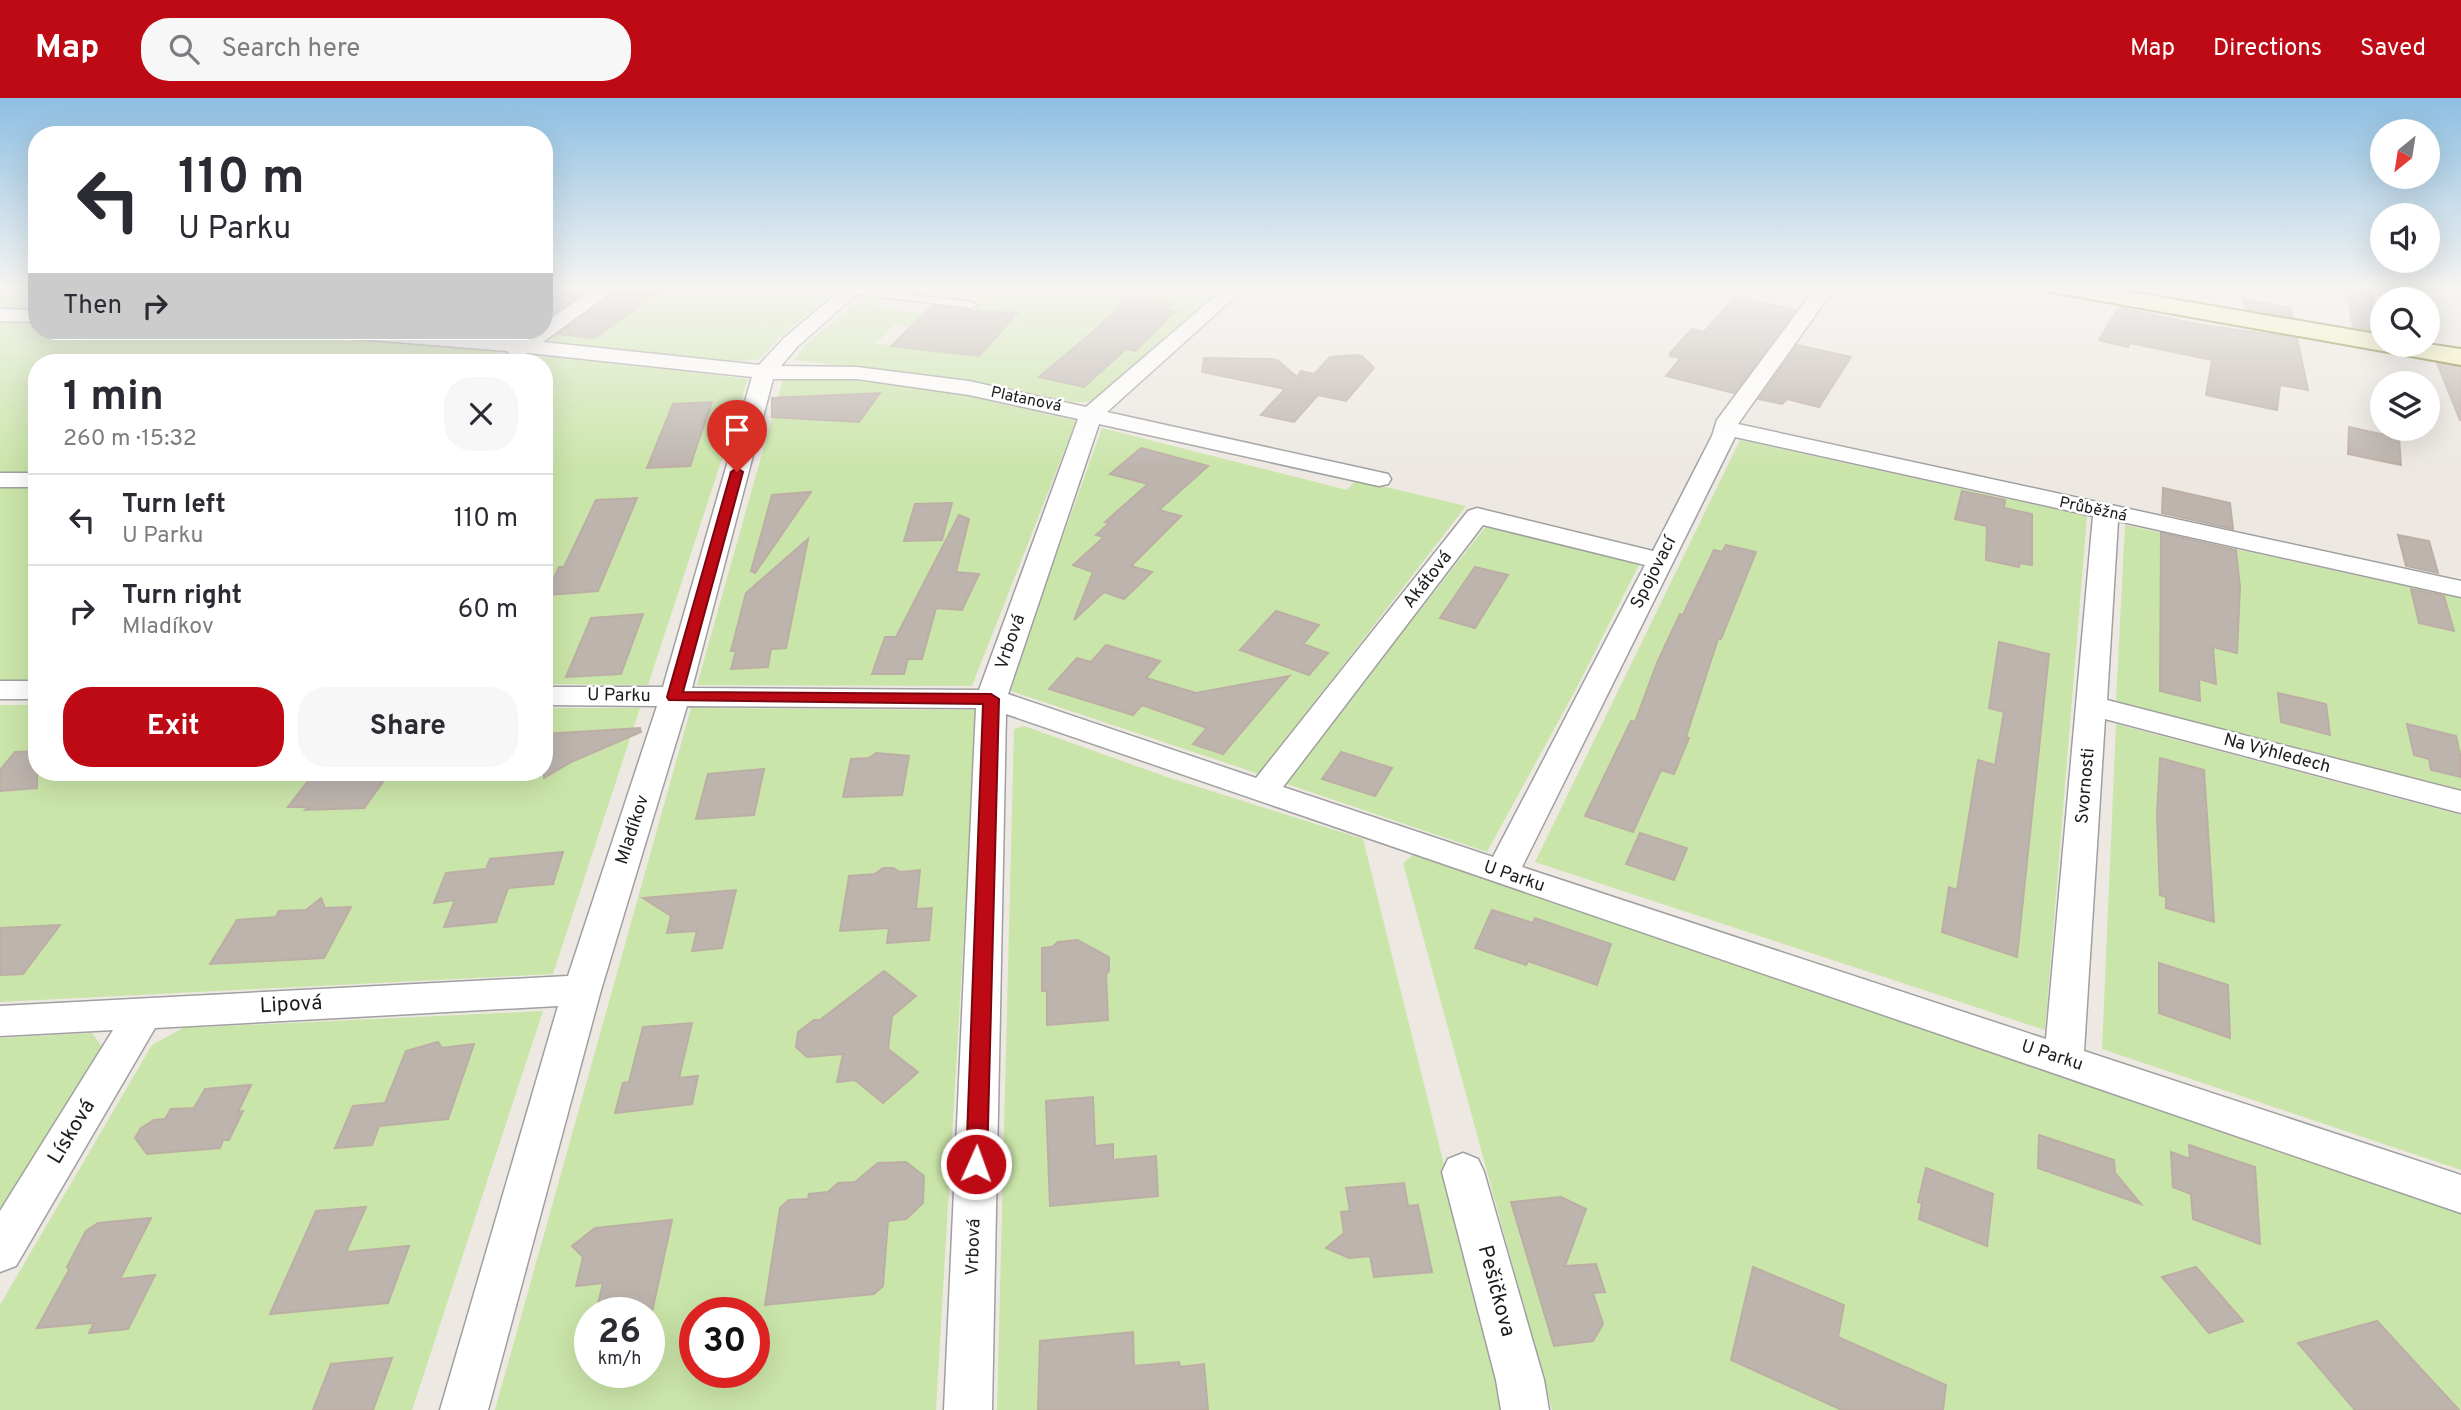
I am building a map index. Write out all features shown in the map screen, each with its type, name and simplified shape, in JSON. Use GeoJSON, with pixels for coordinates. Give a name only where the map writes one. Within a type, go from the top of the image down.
{"type":"FeatureCollection","features":[{"type":"Feature","properties":{"kind":"main road"},"geometry":{"type":"LineString","coordinates":[[2440,354],[2461,357]]}},
{"type":"Feature","properties":{"kind":"street","name":"Platanová"},"geometry":{"type":"LineString","coordinates":[[534,347],[764,372],[857,373],[970,388],[1379,479]]}},
{"type":"Feature","properties":{"kind":"street","name":"Mladíkov"},"geometry":{"type":"LineString","coordinates":[[464,1410],[582,990],[675,697],[764,372],[786,347]]}},
{"type":"Feature","properties":{"kind":"street","name":"Vrbová"},"geometry":{"type":"LineString","coordinates":[[968,1410],[991,699],[1091,414],[1168,347]]}},
{"type":"Feature","properties":{"kind":"street","name":"Spojovací"},"geometry":{"type":"LineString","coordinates":[[1502,873],[1661,561],[1728,420],[1781,347]]}},
{"type":"Feature","properties":{"kind":"street","name":"Průběžná"},"geometry":{"type":"LineString","coordinates":[[1726,428],[2461,589]]}},
{"type":"Feature","properties":{"kind":"street"},"geometry":{"type":"LineString","coordinates":[[0,480],[28,480]]}},
{"type":"Feature","properties":{"kind":"street","name":"Svornosti"},"geometry":{"type":"LineString","coordinates":[[2064,1060],[2106,513]]}},
{"type":"Feature","properties":{"kind":"street","name":"Akátová"},"geometry":{"type":"LineString","coordinates":[[1262,792],[1477,516],[1661,561]]}},
{"type":"Feature","properties":{"kind":"street"},"geometry":{"type":"LineString","coordinates":[[0,690],[28,690]]}},
{"type":"Feature","properties":{"kind":"street","name":"U Parku"},"geometry":{"type":"LineString","coordinates":[[553,696],[991,699],[2461,1194]]}},
{"type":"Feature","properties":{"kind":"street","name":"Na Výhledech"},"geometry":{"type":"LineString","coordinates":[[2092,706],[2461,802]]}},
{"type":"Feature","properties":{"kind":"street","name":"Lipová"},"geometry":{"type":"LineString","coordinates":[[0,1021],[582,990]]}},
{"type":"Feature","properties":{"kind":"street","name":"Lísková"},"geometry":{"type":"LineString","coordinates":[[0,1251],[144,1013]]}},
{"type":"Feature","properties":{"kind":"street","name":"Pešičkova"},"geometry":{"type":"LineString","coordinates":[[1463,1172],[1520,1380],[1525,1410]]}},
{"type":"Feature","properties":{"kind":"green space"},"geometry":{"type":"Polygon","coordinates":[[[0,347],[459,347],[499,352],[28,354],[28,473],[0,473],[0,347]]]}},
{"type":"Feature","properties":{"kind":"green space"},"geometry":{"type":"Polygon","coordinates":[[[597,347],[770,347],[760,359],[732,362],[597,347]]]}},
{"type":"Feature","properties":{"kind":"green space"},"geometry":{"type":"Polygon","coordinates":[[[804,347],[1158,347],[1101,396],[1087,402],[1073,402],[966,380],[794,360],[804,347]]]}},
{"type":"Feature","properties":{"kind":"green space"},"geometry":{"type":"Polygon","coordinates":[[[553,356],[748,379],[648,685],[553,684],[553,356]]]}},
{"type":"Feature","properties":{"kind":"green space"},"geometry":{"type":"Polygon","coordinates":[[[783,379],[854,380],[952,392],[1076,421],[972,686],[697,685],[783,379]]]}},
{"type":"Feature","properties":{"kind":"green space"},"geometry":{"type":"Polygon","coordinates":[[[1102,428],[1347,490],[1356,480],[1466,506],[1259,774],[1008,690],[1102,428]]]}},
{"type":"Feature","properties":{"kind":"green space"},"geometry":{"type":"Polygon","coordinates":[[[1740,440],[2087,516],[2045,1030],[1535,862],[1740,440]]]}},
{"type":"Feature","properties":{"kind":"green space"},"geometry":{"type":"Polygon","coordinates":[[[28,487],[28,681],[0,681],[0,488],[28,487]]]}},
{"type":"Feature","properties":{"kind":"green space"},"geometry":{"type":"Polygon","coordinates":[[[1487,525],[1640,563],[1576,689],[1487,852],[1284,783],[1487,525]]]}},
{"type":"Feature","properties":{"kind":"green space"},"geometry":{"type":"Polygon","coordinates":[[[2125,525],[2461,598],[2461,791],[2116,701],[2125,525]]]}},
{"type":"Feature","properties":{"kind":"green space"},"geometry":{"type":"Polygon","coordinates":[[[0,705],[28,705],[28,781],[553,781],[553,708],[640,708],[553,974],[0,1002],[0,705]]]}},
{"type":"Feature","properties":{"kind":"green space"},"geometry":{"type":"Polygon","coordinates":[[[691,708],[977,710],[936,1410],[495,1410],[691,708]]]}},
{"type":"Feature","properties":{"kind":"green space"},"geometry":{"type":"Polygon","coordinates":[[[2116,724],[2461,815],[2461,1170],[2102,1049],[2116,724]]]}},
{"type":"Feature","properties":{"kind":"green space"},"geometry":{"type":"Polygon","coordinates":[[[1024,726],[1167,777],[1363,839],[1505,1410],[997,1410],[1014,729],[1024,726]]]}},
{"type":"Feature","properties":{"kind":"green space"},"geometry":{"type":"Polygon","coordinates":[[[1413,855],[2461,1212],[2461,1410],[1552,1410],[1403,863],[1413,855]]]}},
{"type":"Feature","properties":{"kind":"green space"},"geometry":{"type":"Polygon","coordinates":[[[543,1011],[412,1410],[0,1410],[0,1305],[152,1045],[183,1028],[543,1011]]]}},
{"type":"Feature","properties":{"kind":"green space"},"geometry":{"type":"Polygon","coordinates":[[[92,1033],[102,1047],[0,1212],[0,1038],[92,1033]]]}},
{"type":"Feature","properties":{"kind":"building"},"geometry":{"type":"Polygon","coordinates":[[[902,347],[987,347],[979,356],[902,347]]]}},
{"type":"Feature","properties":{"kind":"building"},"geometry":{"type":"Polygon","coordinates":[[[1074,347],[1139,347],[1135,351],[1126,349],[1084,387],[1039,377],[1074,347]]]}},
{"type":"Feature","properties":{"kind":"building"},"geometry":{"type":"Polygon","coordinates":[[[1675,347],[1768,347],[1734,393],[1666,376],[1681,358],[1670,356],[1675,347]]]}},
{"type":"Feature","properties":{"kind":"building"},"geometry":{"type":"Polygon","coordinates":[[[1795,347],[1851,357],[1819,407],[1787,399],[1782,404],[1759,399],[1795,347]]]}},
{"type":"Feature","properties":{"kind":"building"},"geometry":{"type":"Polygon","coordinates":[[[2150,347],[2299,347],[2308,390],[2280,385],[2277,410],[2206,395],[2212,360],[2150,347]]]}},
{"type":"Feature","properties":{"kind":"building"},"geometry":{"type":"Polygon","coordinates":[[[1362,356],[1374,368],[1346,401],[1318,395],[1294,422],[1261,415],[1285,389],[1202,372],[1204,358],[1270,359],[1277,360],[1297,377],[1301,371],[1314,374],[1330,357],[1362,356]]]}},
{"type":"Feature","properties":{"kind":"building"},"geometry":{"type":"Polygon","coordinates":[[[2437,363],[2461,367],[2461,420],[2460,420],[2437,363]]]}},
{"type":"Feature","properties":{"kind":"building"},"geometry":{"type":"Polygon","coordinates":[[[880,393],[859,422],[772,417],[772,398],[880,393]]]}},
{"type":"Feature","properties":{"kind":"building"},"geometry":{"type":"Polygon","coordinates":[[[712,402],[690,466],[647,468],[673,404],[712,402]]]}},
{"type":"Feature","properties":{"kind":"building"},"geometry":{"type":"Polygon","coordinates":[[[2349,427],[2370,432],[2370,441],[2399,441],[2401,465],[2348,454],[2349,427]]]}},
{"type":"Feature","properties":{"kind":"building"},"geometry":{"type":"Polygon","coordinates":[[[1141,448],[1208,466],[1159,510],[1181,516],[1131,566],[1152,572],[1124,599],[1104,592],[1074,620],[1093,572],[1073,565],[1104,537],[1096,535],[1109,523],[1105,522],[1148,484],[1110,474],[1141,448]]]}},
{"type":"Feature","properties":{"kind":"building"},"geometry":{"type":"Polygon","coordinates":[[[2163,488],[2230,503],[2233,529],[2162,513],[2163,488]]]}},
{"type":"Feature","properties":{"kind":"building"},"geometry":{"type":"Polygon","coordinates":[[[1962,491],[2005,500],[2004,508],[2032,514],[2032,565],[2019,563],[2019,567],[1986,560],[1987,526],[1955,519],[1962,491]]]}},
{"type":"Feature","properties":{"kind":"building"},"geometry":{"type":"Polygon","coordinates":[[[811,492],[755,573],[751,571],[772,495],[811,492]]]}},
{"type":"Feature","properties":{"kind":"building"},"geometry":{"type":"Polygon","coordinates":[[[637,498],[598,591],[553,594],[553,580],[559,567],[564,567],[596,500],[637,498]]]}},
{"type":"Feature","properties":{"kind":"building"},"geometry":{"type":"Polygon","coordinates":[[[952,503],[942,540],[904,541],[915,504],[952,503]]]}},
{"type":"Feature","properties":{"kind":"building"},"geometry":{"type":"Polygon","coordinates":[[[959,515],[969,519],[956,572],[979,574],[962,610],[936,608],[922,659],[908,659],[904,674],[872,674],[885,637],[896,637],[959,515]]]}},
{"type":"Feature","properties":{"kind":"building"},"geometry":{"type":"Polygon","coordinates":[[[2161,533],[2236,550],[2240,587],[2237,653],[2213,647],[2216,684],[2199,679],[2200,701],[2160,691],[2161,533]]]}},
{"type":"Feature","properties":{"kind":"building"},"geometry":{"type":"Polygon","coordinates":[[[2398,535],[2429,541],[2438,573],[2406,566],[2398,535]]]}},
{"type":"Feature","properties":{"kind":"building"},"geometry":{"type":"Polygon","coordinates":[[[808,539],[786,648],[771,649],[768,667],[731,669],[736,651],[731,651],[746,593],[808,539]]]}},
{"type":"Feature","properties":{"kind":"building"},"geometry":{"type":"Polygon","coordinates":[[[1726,545],[1756,552],[1721,639],[1718,639],[1686,737],[1689,738],[1674,774],[1661,770],[1633,832],[1585,816],[1631,721],[1635,722],[1657,663],[1680,614],[1683,615],[1714,550],[1722,552],[1726,545]]]}},
{"type":"Feature","properties":{"kind":"building"},"geometry":{"type":"Polygon","coordinates":[[[1475,567],[1508,575],[1475,628],[1440,618],[1475,567]]]}},
{"type":"Feature","properties":{"kind":"building"},"geometry":{"type":"Polygon","coordinates":[[[2411,589],[2444,596],[2454,631],[2419,623],[2411,589]]]}},
{"type":"Feature","properties":{"kind":"building"},"geometry":{"type":"Polygon","coordinates":[[[1276,611],[1319,625],[1303,644],[1328,653],[1309,675],[1240,650],[1276,611]]]}},
{"type":"Feature","properties":{"kind":"building"},"geometry":{"type":"Polygon","coordinates":[[[643,614],[621,674],[566,677],[591,618],[643,614]]]}},
{"type":"Feature","properties":{"kind":"building"},"geometry":{"type":"Polygon","coordinates":[[[1999,642],[2049,654],[2017,957],[1942,932],[1949,887],[1957,890],[1978,760],[1995,765],[2004,712],[1989,708],[1999,642]]]}},
{"type":"Feature","properties":{"kind":"building"},"geometry":{"type":"Polygon","coordinates":[[[1106,645],[1160,661],[1146,678],[1196,693],[1289,676],[1223,754],[1193,744],[1207,728],[1142,705],[1133,715],[1049,689],[1077,658],[1091,662],[1106,645]]]}},
{"type":"Feature","properties":{"kind":"building"},"geometry":{"type":"Polygon","coordinates":[[[2278,693],[2326,704],[2330,735],[2281,722],[2278,693]]]}},
{"type":"Feature","properties":{"kind":"building"},"geometry":{"type":"Polygon","coordinates":[[[2407,724],[2456,736],[2461,759],[2461,777],[2431,770],[2429,759],[2414,755],[2407,724]]]}},
{"type":"Feature","properties":{"kind":"building"},"geometry":{"type":"Polygon","coordinates":[[[640,728],[641,732],[571,762],[553,773],[553,733],[640,728]]]}},
{"type":"Feature","properties":{"kind":"building"},"geometry":{"type":"Polygon","coordinates":[[[28,751],[28,781],[37,781],[37,788],[0,791],[0,770],[15,752],[28,751]]]}},
{"type":"Feature","properties":{"kind":"building"},"geometry":{"type":"Polygon","coordinates":[[[1341,752],[1392,768],[1375,796],[1322,779],[1341,752]]]}},
{"type":"Feature","properties":{"kind":"building"},"geometry":{"type":"Polygon","coordinates":[[[876,753],[909,756],[902,795],[843,797],[851,759],[869,758],[876,753]]]}},
{"type":"Feature","properties":{"kind":"building"},"geometry":{"type":"Polygon","coordinates":[[[2160,758],[2204,770],[2214,922],[2166,908],[2166,897],[2160,895],[2157,815],[2160,758]]]}},
{"type":"Feature","properties":{"kind":"building"},"geometry":{"type":"Polygon","coordinates":[[[764,769],[754,815],[696,819],[708,774],[764,769]]]}},
{"type":"Feature","properties":{"kind":"building"},"geometry":{"type":"Polygon","coordinates":[[[308,781],[384,781],[364,808],[305,810],[308,807],[288,807],[308,781]]]}},
{"type":"Feature","properties":{"kind":"building"},"geometry":{"type":"Polygon","coordinates":[[[1640,833],[1687,848],[1674,880],[1626,864],[1640,833]]]}},
{"type":"Feature","properties":{"kind":"building"},"geometry":{"type":"Polygon","coordinates":[[[563,852],[553,884],[508,888],[496,922],[444,927],[455,900],[434,903],[446,873],[486,869],[490,859],[563,852]]]}},
{"type":"Feature","properties":{"kind":"building"},"geometry":{"type":"Polygon","coordinates":[[[883,868],[893,868],[900,872],[920,870],[916,909],[932,908],[929,940],[887,943],[889,928],[840,931],[849,876],[875,874],[883,868]]]}},
{"type":"Feature","properties":{"kind":"building"},"geometry":{"type":"Polygon","coordinates":[[[736,890],[722,948],[692,951],[697,931],[667,933],[671,916],[643,898],[736,890]]]}},
{"type":"Feature","properties":{"kind":"building"},"geometry":{"type":"Polygon","coordinates":[[[321,898],[325,908],[351,907],[324,958],[210,964],[237,920],[276,917],[279,911],[306,910],[321,898]]]}},
{"type":"Feature","properties":{"kind":"building"},"geometry":{"type":"Polygon","coordinates":[[[1492,910],[1533,923],[1535,918],[1611,944],[1597,985],[1528,961],[1526,965],[1475,948],[1492,910]]]}},
{"type":"Feature","properties":{"kind":"building"},"geometry":{"type":"Polygon","coordinates":[[[60,925],[23,974],[0,975],[0,928],[60,925]]]}},
{"type":"Feature","properties":{"kind":"building"},"geometry":{"type":"Polygon","coordinates":[[[1077,940],[1109,957],[1109,971],[1106,974],[1108,1020],[1047,1025],[1047,991],[1042,991],[1042,948],[1052,947],[1058,942],[1077,940]]]}},
{"type":"Feature","properties":{"kind":"building"},"geometry":{"type":"Polygon","coordinates":[[[2159,963],[2228,985],[2230,1038],[2159,1013],[2159,963]]]}},
{"type":"Feature","properties":{"kind":"building"},"geometry":{"type":"Polygon","coordinates":[[[884,971],[916,996],[892,1016],[888,1049],[918,1072],[883,1103],[855,1080],[837,1082],[843,1054],[807,1057],[796,1047],[798,1032],[814,1020],[820,1020],[884,971]]]}},
{"type":"Feature","properties":{"kind":"building"},"geometry":{"type":"Polygon","coordinates":[[[692,1023],[679,1078],[698,1076],[692,1104],[615,1113],[623,1083],[629,1082],[643,1027],[692,1023]]]}},
{"type":"Feature","properties":{"kind":"building"},"geometry":{"type":"Polygon","coordinates":[[[438,1042],[442,1048],[474,1044],[448,1119],[379,1126],[372,1145],[335,1148],[353,1106],[385,1103],[406,1051],[438,1042]]]}},
{"type":"Feature","properties":{"kind":"building"},"geometry":{"type":"Polygon","coordinates":[[[251,1085],[238,1112],[243,1111],[229,1140],[223,1140],[220,1148],[147,1154],[135,1138],[141,1128],[154,1120],[165,1119],[171,1109],[194,1108],[205,1089],[251,1085]]]}},
{"type":"Feature","properties":{"kind":"building"},"geometry":{"type":"Polygon","coordinates":[[[1093,1097],[1095,1146],[1113,1144],[1113,1160],[1156,1156],[1158,1196],[1050,1206],[1046,1101],[1093,1097]]]}},
{"type":"Feature","properties":{"kind":"building"},"geometry":{"type":"Polygon","coordinates":[[[2039,1135],[2114,1160],[2115,1173],[2141,1204],[2038,1168],[2039,1135]]]}},
{"type":"Feature","properties":{"kind":"building"},"geometry":{"type":"Polygon","coordinates":[[[2189,1145],[2255,1167],[2260,1244],[2193,1219],[2191,1194],[2173,1187],[2171,1152],[2190,1159],[2189,1145]]]}},
{"type":"Feature","properties":{"kind":"building"},"geometry":{"type":"Polygon","coordinates":[[[906,1162],[924,1176],[923,1203],[906,1219],[888,1221],[883,1286],[874,1294],[770,1304],[770,1297],[766,1297],[780,1208],[789,1200],[808,1199],[809,1194],[828,1192],[838,1183],[855,1182],[878,1163],[906,1162]]]}},
{"type":"Feature","properties":{"kind":"building"},"geometry":{"type":"Polygon","coordinates":[[[1926,1168],[1993,1194],[1987,1246],[1919,1219],[1922,1203],[1918,1202],[1926,1168]]]}},
{"type":"Feature","properties":{"kind":"building"},"geometry":{"type":"Polygon","coordinates":[[[1404,1183],[1408,1206],[1418,1205],[1432,1272],[1374,1277],[1370,1256],[1349,1258],[1326,1248],[1344,1233],[1341,1212],[1350,1211],[1346,1188],[1404,1183]]]}},
{"type":"Feature","properties":{"kind":"building"},"geometry":{"type":"Polygon","coordinates":[[[1561,1197],[1586,1209],[1565,1266],[1596,1264],[1605,1292],[1593,1293],[1603,1324],[1593,1341],[1554,1346],[1511,1202],[1561,1197]]]}},
{"type":"Feature","properties":{"kind":"building"},"geometry":{"type":"Polygon","coordinates":[[[366,1207],[346,1252],[409,1246],[388,1303],[270,1314],[316,1211],[366,1207]]]}},
{"type":"Feature","properties":{"kind":"building"},"geometry":{"type":"Polygon","coordinates":[[[151,1218],[120,1279],[155,1275],[128,1329],[89,1333],[94,1323],[37,1328],[69,1270],[67,1267],[86,1231],[98,1223],[151,1218]]]}},
{"type":"Feature","properties":{"kind":"building"},"geometry":{"type":"Polygon","coordinates":[[[672,1220],[655,1297],[600,1297],[603,1283],[576,1286],[583,1257],[572,1246],[595,1228],[672,1220]]]}},
{"type":"Feature","properties":{"kind":"building"},"geometry":{"type":"Polygon","coordinates":[[[1753,1267],[1844,1305],[1838,1337],[1946,1385],[1943,1410],[1842,1410],[1731,1360],[1753,1267]]]}},
{"type":"Feature","properties":{"kind":"building"},"geometry":{"type":"Polygon","coordinates":[[[2196,1267],[2243,1321],[2209,1333],[2162,1277],[2196,1267]]]}},
{"type":"Feature","properties":{"kind":"building"},"geometry":{"type":"Polygon","coordinates":[[[2377,1321],[2459,1410],[2355,1410],[2298,1343],[2377,1321]]]}},
{"type":"Feature","properties":{"kind":"building"},"geometry":{"type":"Polygon","coordinates":[[[1133,1332],[1134,1366],[1179,1362],[1180,1367],[1204,1364],[1208,1410],[1038,1410],[1040,1341],[1133,1332]]]}},
{"type":"Feature","properties":{"kind":"building"},"geometry":{"type":"Polygon","coordinates":[[[392,1358],[373,1410],[313,1410],[331,1364],[392,1358]]]}},
{"type":"Feature","properties":{"kind":"route"},"geometry":{"type":"LineString","coordinates":[[737,472],[675,697],[991,699],[976,1164]]}}]}
